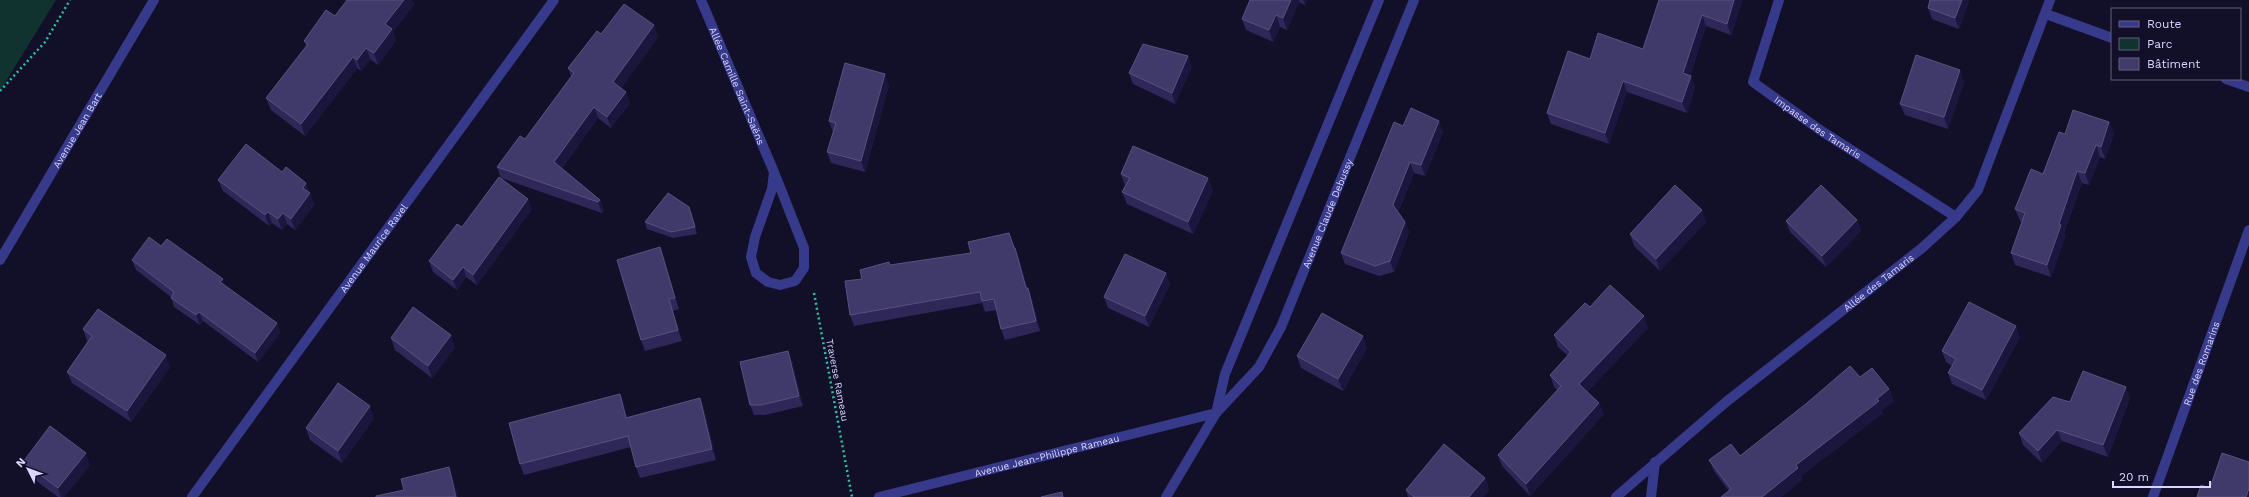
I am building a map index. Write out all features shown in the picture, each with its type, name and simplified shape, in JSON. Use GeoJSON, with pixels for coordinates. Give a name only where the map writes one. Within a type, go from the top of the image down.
{"type":"FeatureCollection","features":[{"type":"Feature","properties":{"kind":"street","name":"Avenue Jean Bart"},"geometry":{"type":"LineString","coordinates":[[0,260],[154,0]]}},
{"type":"Feature","properties":{"kind":"street","name":"Avenue Maurice Ravel"},"geometry":{"type":"LineString","coordinates":[[192,497],[554,0]]}},
{"type":"Feature","properties":{"kind":"street","name":"Allée Camille Saint-Saëns"},"geometry":{"type":"LineString","coordinates":[[701,0],[774,172],[804,248],[804,268]]}},
{"type":"Feature","properties":{"kind":"street","name":"Avenue Claude Debussy"},"geometry":{"type":"LineString","coordinates":[[1216,413],[1225,374],[1379,0]]}},
{"type":"Feature","properties":{"kind":"street","name":"Avenue Claude Debussy"},"geometry":{"type":"LineString","coordinates":[[1166,497],[1216,413],[1259,367],[1281,327],[1414,0]]}},
{"type":"Feature","properties":{"kind":"street","name":"Impasse des Tamaris"},"geometry":{"type":"LineString","coordinates":[[1779,0],[1753,82],[1820,130],[1956,216]]}},
{"type":"Feature","properties":{"kind":"street","name":"Allée des Tamaris"},"geometry":{"type":"LineString","coordinates":[[1616,497],[1654,462],[1726,402],[1922,248],[1956,216],[1978,190],[2046,14],[2050,0]]}},
{"type":"Feature","properties":{"kind":"street"},"geometry":{"type":"LineString","coordinates":[[2046,14],[2111,38]]}},
{"type":"Feature","properties":{"kind":"street"},"geometry":{"type":"LineString","coordinates":[[2229,80],[2249,87]]}},
{"type":"Feature","properties":{"kind":"street"},"geometry":{"type":"LineString","coordinates":[[774,172],[772,189],[750,257],[756,273],[768,282],[780,285],[795,281],[804,268]]}},
{"type":"Feature","properties":{"kind":"street","name":"Rue des Romarins"},"geometry":{"type":"LineString","coordinates":[[2153,497],[2249,230]]}},
{"type":"Feature","properties":{"kind":"street","name":"Avenue Jean-Philippe Rameau"},"geometry":{"type":"LineString","coordinates":[[878,497],[1216,413]]}},
{"type":"Feature","properties":{"kind":"street"},"geometry":{"type":"LineString","coordinates":[[1651,497],[1654,462]]}},
{"type":"Feature","properties":{"kind":"path"},"geometry":{"type":"LineString","coordinates":[[0,91],[45,42],[70,0]]}},
{"type":"Feature","properties":{"kind":"path","name":"Traverse Rameau"},"geometry":{"type":"LineString","coordinates":[[804,268],[814,295],[852,497]]}},
{"type":"Feature","properties":{"kind":"green space"},"geometry":{"type":"Polygon","coordinates":[[[0,0],[56,0],[0,91],[0,0]]]}},
{"type":"Feature","properties":{"kind":"building"},"geometry":{"type":"Polygon","coordinates":[[[347,0],[404,0],[385,24],[392,29],[374,53],[366,48],[357,60],[353,57],[301,124],[266,98],[308,44],[304,41],[326,10],[335,16],[347,0]]]}},
{"type":"Feature","properties":{"kind":"building"},"geometry":{"type":"Polygon","coordinates":[[[1250,0],[1291,0],[1283,18],[1276,15],[1269,30],[1242,19],[1250,0]]]}},
{"type":"Feature","properties":{"kind":"building"},"geometry":{"type":"Polygon","coordinates":[[[1659,0],[1734,0],[1727,24],[1702,15],[1683,73],[1691,76],[1682,102],[1623,81],[1605,133],[1547,113],[1568,51],[1590,59],[1598,33],[1643,49],[1659,0]]]}},
{"type":"Feature","properties":{"kind":"building"},"geometry":{"type":"Polygon","coordinates":[[[1930,0],[1962,0],[1955,18],[1928,8],[1930,0]]]}},
{"type":"Feature","properties":{"kind":"building"},"geometry":{"type":"Polygon","coordinates":[[[624,4],[654,25],[613,82],[626,92],[607,117],[594,107],[554,162],[600,200],[598,202],[497,167],[520,136],[525,139],[574,73],[568,68],[597,31],[601,34],[624,4]]]}},
{"type":"Feature","properties":{"kind":"building"},"geometry":{"type":"Polygon","coordinates":[[[1143,44],[1188,56],[1172,93],[1129,73],[1143,44]]]}},
{"type":"Feature","properties":{"kind":"building"},"geometry":{"type":"Polygon","coordinates":[[[1916,55],[1960,70],[1944,117],[1900,104],[1916,55]]]}},
{"type":"Feature","properties":{"kind":"building"},"geometry":{"type":"Polygon","coordinates":[[[845,63],[885,74],[861,161],[827,152],[836,123],[829,121],[845,63]]]}},
{"type":"Feature","properties":{"kind":"building"},"geometry":{"type":"Polygon","coordinates":[[[1411,108],[1439,121],[1421,165],[1410,162],[1393,205],[1405,222],[1390,261],[1375,266],[1341,253],[1394,122],[1403,126],[1411,108]]]}},
{"type":"Feature","properties":{"kind":"building"},"geometry":{"type":"Polygon","coordinates":[[[2073,110],[2109,122],[2101,147],[2096,145],[2085,173],[2077,171],[2047,265],[2011,253],[2025,213],[2015,209],[2031,169],[2043,174],[2059,132],[2065,134],[2073,110]]]}},
{"type":"Feature","properties":{"kind":"building"},"geometry":{"type":"Polygon","coordinates":[[[246,144],[282,172],[286,167],[306,183],[303,188],[310,193],[291,219],[283,213],[278,219],[268,212],[265,215],[218,180],[246,144]]]}},
{"type":"Feature","properties":{"kind":"building"},"geometry":{"type":"Polygon","coordinates":[[[1133,146],[1208,178],[1188,222],[1122,192],[1130,178],[1121,174],[1133,146]]]}},
{"type":"Feature","properties":{"kind":"building"},"geometry":{"type":"Polygon","coordinates":[[[499,177],[528,199],[473,275],[463,267],[453,280],[429,261],[457,224],[462,227],[499,177]]]}},
{"type":"Feature","properties":{"kind":"building"},"geometry":{"type":"Polygon","coordinates":[[[1675,185],[1702,210],[1656,259],[1630,234],[1675,185]]]}},
{"type":"Feature","properties":{"kind":"building"},"geometry":{"type":"Polygon","coordinates":[[[1821,185],[1857,220],[1822,256],[1786,221],[1821,185]]]}},
{"type":"Feature","properties":{"kind":"building"},"geometry":{"type":"Polygon","coordinates":[[[668,193],[689,207],[695,227],[671,232],[645,222],[668,193]]]}},
{"type":"Feature","properties":{"kind":"building"},"geometry":{"type":"Polygon","coordinates":[[[1009,233],[1015,248],[1026,288],[1028,288],[1036,321],[1001,329],[994,299],[982,301],[980,292],[850,315],[845,281],[862,279],[860,270],[889,262],[890,265],[971,253],[968,242],[1009,233]]]}},
{"type":"Feature","properties":{"kind":"building"},"geometry":{"type":"Polygon","coordinates":[[[149,237],[161,246],[167,239],[223,279],[220,282],[277,323],[255,353],[199,312],[196,315],[171,298],[174,292],[132,260],[149,237]]]}},
{"type":"Feature","properties":{"kind":"building"},"geometry":{"type":"Polygon","coordinates":[[[660,247],[675,298],[669,299],[678,330],[641,340],[617,260],[660,247]]]}},
{"type":"Feature","properties":{"kind":"building"},"geometry":{"type":"Polygon","coordinates":[[[1125,254],[1166,273],[1145,316],[1104,297],[1125,254]]]}},
{"type":"Feature","properties":{"kind":"building"},"geometry":{"type":"Polygon","coordinates":[[[1610,285],[1644,316],[1579,384],[1599,403],[1526,484],[1498,455],[1561,386],[1550,375],[1571,352],[1554,335],[1585,303],[1590,307],[1610,285]]]}},
{"type":"Feature","properties":{"kind":"building"},"geometry":{"type":"Polygon","coordinates":[[[1969,302],[2016,326],[1982,390],[1948,373],[1956,359],[1942,351],[1969,302]]]}},
{"type":"Feature","properties":{"kind":"building"},"geometry":{"type":"Polygon","coordinates":[[[413,307],[451,335],[428,366],[391,338],[413,307]]]}},
{"type":"Feature","properties":{"kind":"building"},"geometry":{"type":"Polygon","coordinates":[[[98,309],[166,355],[127,411],[67,372],[92,336],[83,329],[98,309]]]}},
{"type":"Feature","properties":{"kind":"building"},"geometry":{"type":"Polygon","coordinates":[[[1322,313],[1363,336],[1338,379],[1297,356],[1322,313]]]}},
{"type":"Feature","properties":{"kind":"building"},"geometry":{"type":"Polygon","coordinates":[[[788,351],[799,396],[761,405],[750,405],[740,362],[788,351]]]}},
{"type":"Feature","properties":{"kind":"building"},"geometry":{"type":"Polygon","coordinates":[[[1850,366],[1860,377],[1872,368],[1889,389],[1877,399],[1879,401],[1796,465],[1798,468],[1762,497],[1721,497],[1731,489],[1709,460],[1731,444],[1740,456],[1807,403],[1850,366]]]}},
{"type":"Feature","properties":{"kind":"building"},"geometry":{"type":"Polygon","coordinates":[[[2083,371],[2126,387],[2103,445],[2057,430],[2038,451],[2019,433],[2053,397],[2070,402],[2083,371]]]}},
{"type":"Feature","properties":{"kind":"building"},"geometry":{"type":"Polygon","coordinates":[[[338,383],[370,406],[338,451],[306,428],[338,383]]]}},
{"type":"Feature","properties":{"kind":"building"},"geometry":{"type":"Polygon","coordinates":[[[620,394],[626,418],[700,398],[712,449],[636,467],[628,436],[520,464],[509,423],[620,394]]]}},
{"type":"Feature","properties":{"kind":"building"},"geometry":{"type":"Polygon","coordinates":[[[50,426],[86,453],[58,488],[23,462],[50,426]]]}},
{"type":"Feature","properties":{"kind":"building"},"geometry":{"type":"Polygon","coordinates":[[[1444,444],[1485,478],[1469,497],[1414,497],[1406,490],[1444,444]]]}},
{"type":"Feature","properties":{"kind":"building"},"geometry":{"type":"Polygon","coordinates":[[[2222,453],[2249,462],[2249,488],[2246,497],[2197,497],[2201,485],[2210,488],[2222,453]]]}},
{"type":"Feature","properties":{"kind":"building"},"geometry":{"type":"Polygon","coordinates":[[[449,467],[456,497],[376,497],[404,490],[401,479],[449,467]]]}},
{"type":"Feature","properties":{"kind":"building"},"geometry":{"type":"Polygon","coordinates":[[[1062,492],[1063,497],[1041,497],[1062,492]]]}}]}
